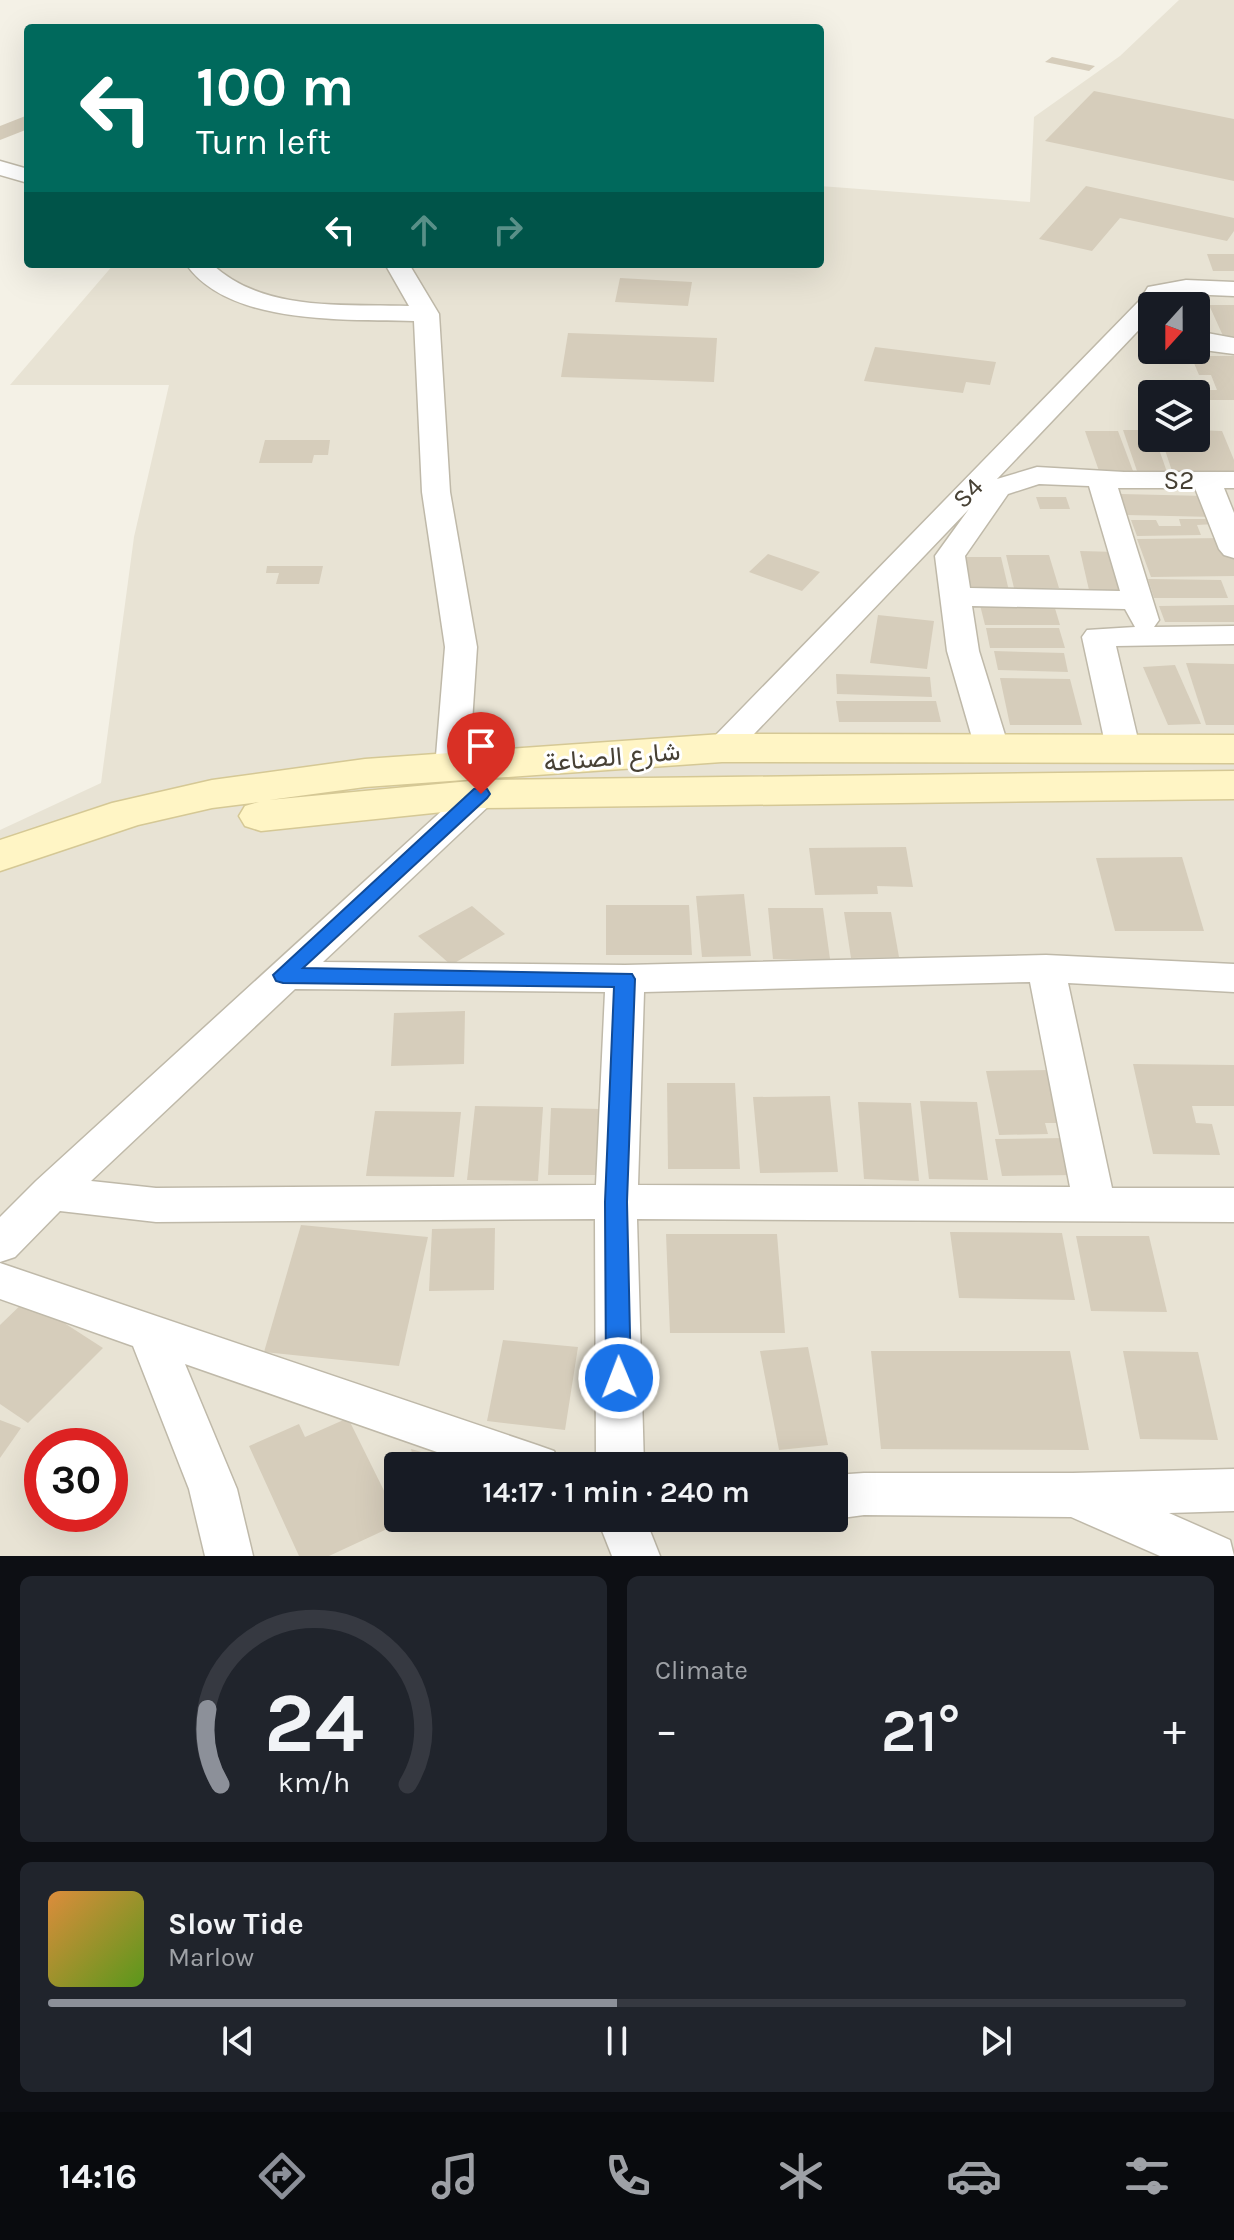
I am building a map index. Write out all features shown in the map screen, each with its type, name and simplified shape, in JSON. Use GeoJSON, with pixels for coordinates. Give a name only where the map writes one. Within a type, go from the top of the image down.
{"type":"FeatureCollection","features":[{"type":"Feature","properties":{"kind":"main road","name":"شارع الصناعة"},"geometry":{"type":"LineString","coordinates":[[0,882],[137,837],[225,819],[466,781],[722,748],[1234,749]]}},
{"type":"Feature","properties":{"kind":"main road","name":"شارع الصناعة"},"geometry":{"type":"LineString","coordinates":[[0,856],[128,813],[212,794],[365,773],[466,781],[1234,785]]}},
{"type":"Feature","properties":{"kind":"street"},"geometry":{"type":"LineString","coordinates":[[0,168],[24,175]]}},
{"type":"Feature","properties":{"kind":"street"},"geometry":{"type":"LineString","coordinates":[[201,268],[205,275],[237,294],[305,308],[426,314]]}},
{"type":"Feature","properties":{"kind":"street"},"geometry":{"type":"LineString","coordinates":[[0,1245],[51,1193],[283,975],[466,781],[461,647],[436,492],[426,314],[399,268]]}},
{"type":"Feature","properties":{"kind":"street","name":"S4"},"geometry":{"type":"LineString","coordinates":[[1157,292],[1186,287],[1234,289]]}},
{"type":"Feature","properties":{"kind":"street","name":"S4"},"geometry":{"type":"LineString","coordinates":[[722,748],[1138,319]]}},
{"type":"Feature","properties":{"kind":"street"},"geometry":{"type":"LineString","coordinates":[[1210,344],[1234,346]]}},
{"type":"Feature","properties":{"kind":"street","name":"S2"},"geometry":{"type":"LineString","coordinates":[[992,748],[963,651],[950,556],[998,488],[1037,475],[1220,480]]}},
{"type":"Feature","properties":{"kind":"street"},"geometry":{"type":"LineString","coordinates":[[1112,479],[1138,600],[1149,636]]}},
{"type":"Feature","properties":{"kind":"street"},"geometry":{"type":"LineString","coordinates":[[1220,480],[1234,549]]}},
{"type":"Feature","properties":{"kind":"street"},"geometry":{"type":"LineString","coordinates":[[955,597],[1138,600]]}},
{"type":"Feature","properties":{"kind":"street"},"geometry":{"type":"LineString","coordinates":[[1123,748],[1098,637],[1234,635]]}},
{"type":"Feature","properties":{"kind":"street"},"geometry":{"type":"LineString","coordinates":[[283,975],[625,979],[1046,968],[1234,978]]}},
{"type":"Feature","properties":{"kind":"street"},"geometry":{"type":"LineString","coordinates":[[1046,968],[1094,1203]]}},
{"type":"Feature","properties":{"kind":"street"},"geometry":{"type":"LineString","coordinates":[[620,1452],[616,1202],[625,979]]}},
{"type":"Feature","properties":{"kind":"street"},"geometry":{"type":"LineString","coordinates":[[51,1193],[156,1205],[616,1202],[1234,1205]]}},
{"type":"Feature","properties":{"kind":"street"},"geometry":{"type":"LineString","coordinates":[[0,1281],[496,1452]]}},
{"type":"Feature","properties":{"kind":"street"},"geometry":{"type":"LineString","coordinates":[[150,1333],[213,1489],[229,1556]]}},
{"type":"Feature","properties":{"kind":"street"},"geometry":{"type":"LineString","coordinates":[[848,1496],[1073,1495],[1234,1490]]}},
{"type":"Feature","properties":{"kind":"street"},"geometry":{"type":"LineString","coordinates":[[1073,1495],[1213,1556]]}},
{"type":"Feature","properties":{"kind":"shaded area"},"geometry":{"type":"Polygon","coordinates":[[[1179,0],[1234,0],[1234,1556],[0,1556],[0,830],[101,783],[134,537],[169,385],[10,385],[111,268],[824,268],[824,186],[1030,202],[1034,117],[1120,56],[1179,0]]]}},
{"type":"Feature","properties":{"kind":"building"},"geometry":{"type":"Polygon","coordinates":[[[1052,57],[1095,66],[1089,71],[1045,62],[1052,57]]]}},
{"type":"Feature","properties":{"kind":"building"},"geometry":{"type":"Polygon","coordinates":[[[1094,91],[1234,119],[1234,181],[1045,141],[1094,91]]]}},
{"type":"Feature","properties":{"kind":"building"},"geometry":{"type":"Polygon","coordinates":[[[24,117],[24,131],[0,140],[0,126],[24,117]]]}},
{"type":"Feature","properties":{"kind":"building"},"geometry":{"type":"Polygon","coordinates":[[[1086,186],[1234,218],[1234,231],[1227,241],[1120,218],[1092,251],[1039,239],[1086,186]]]}},
{"type":"Feature","properties":{"kind":"building"},"geometry":{"type":"Polygon","coordinates":[[[1207,254],[1234,254],[1234,271],[1213,271],[1207,254]]]}},
{"type":"Feature","properties":{"kind":"building"},"geometry":{"type":"Polygon","coordinates":[[[620,278],[692,282],[688,306],[615,302],[620,278]]]}},
{"type":"Feature","properties":{"kind":"building"},"geometry":{"type":"Polygon","coordinates":[[[1210,305],[1234,305],[1234,338],[1224,338],[1210,305]]]}},
{"type":"Feature","properties":{"kind":"building"},"geometry":{"type":"Polygon","coordinates":[[[568,333],[717,338],[714,382],[561,377],[568,333]]]}},
{"type":"Feature","properties":{"kind":"building"},"geometry":{"type":"Polygon","coordinates":[[[875,347],[996,362],[990,385],[966,382],[963,393],[864,381],[875,347]]]}},
{"type":"Feature","properties":{"kind":"building"},"geometry":{"type":"Polygon","coordinates":[[[1210,356],[1234,356],[1234,400],[1210,400],[1210,390],[1217,390],[1211,375],[1199,375],[1194,364],[1210,364],[1210,356]]]}},
{"type":"Feature","properties":{"kind":"building"},"geometry":{"type":"Polygon","coordinates":[[[1123,430],[1138,430],[1138,452],[1160,452],[1167,472],[1137,471],[1123,430]]]}},
{"type":"Feature","properties":{"kind":"building"},"geometry":{"type":"Polygon","coordinates":[[[1085,431],[1118,431],[1133,471],[1099,471],[1085,431]]]}},
{"type":"Feature","properties":{"kind":"building"},"geometry":{"type":"Polygon","coordinates":[[[1210,431],[1222,431],[1234,460],[1234,472],[1172,471],[1166,452],[1210,452],[1210,431]]]}},
{"type":"Feature","properties":{"kind":"building"},"geometry":{"type":"Polygon","coordinates":[[[265,440],[330,440],[328,455],[314,455],[312,463],[259,463],[265,440]]]}},
{"type":"Feature","properties":{"kind":"building"},"geometry":{"type":"Polygon","coordinates":[[[1121,494],[1206,496],[1214,517],[1127,515],[1121,494]]]}},
{"type":"Feature","properties":{"kind":"building"},"geometry":{"type":"Polygon","coordinates":[[[1036,497],[1066,497],[1070,509],[1040,509],[1036,497]]]}},
{"type":"Feature","properties":{"kind":"building"},"geometry":{"type":"Polygon","coordinates":[[[1179,519],[1213,519],[1215,524],[1197,525],[1201,535],[1137,536],[1131,520],[1156,520],[1159,526],[1181,526],[1179,519]]]}},
{"type":"Feature","properties":{"kind":"building"},"geometry":{"type":"Polygon","coordinates":[[[1226,538],[1234,557],[1234,576],[1151,577],[1137,539],[1226,538]]]}},
{"type":"Feature","properties":{"kind":"building"},"geometry":{"type":"Polygon","coordinates":[[[1080,551],[1117,552],[1127,591],[1089,590],[1080,551]]]}},
{"type":"Feature","properties":{"kind":"building"},"geometry":{"type":"Polygon","coordinates":[[[768,554],[820,572],[802,591],[749,572],[768,554]]]}},
{"type":"Feature","properties":{"kind":"building"},"geometry":{"type":"Polygon","coordinates":[[[1006,555],[1049,555],[1059,588],[1014,588],[1006,555]]]}},
{"type":"Feature","properties":{"kind":"building"},"geometry":{"type":"Polygon","coordinates":[[[962,557],[1001,557],[1009,591],[970,591],[962,557]]]}},
{"type":"Feature","properties":{"kind":"building"},"geometry":{"type":"Polygon","coordinates":[[[267,566],[323,566],[319,584],[276,584],[279,573],[266,573],[267,566]]]}},
{"type":"Feature","properties":{"kind":"building"},"geometry":{"type":"Polygon","coordinates":[[[1148,579],[1221,580],[1228,598],[1154,598],[1148,579]]]}},
{"type":"Feature","properties":{"kind":"building"},"geometry":{"type":"Polygon","coordinates":[[[980,605],[1054,605],[1060,625],[985,625],[980,605]]]}},
{"type":"Feature","properties":{"kind":"building"},"geometry":{"type":"Polygon","coordinates":[[[1234,605],[1234,622],[1165,622],[1159,606],[1234,605]]]}},
{"type":"Feature","properties":{"kind":"building"},"geometry":{"type":"Polygon","coordinates":[[[878,615],[934,621],[927,669],[870,663],[878,615]]]}},
{"type":"Feature","properties":{"kind":"building"},"geometry":{"type":"Polygon","coordinates":[[[986,628],[1059,628],[1065,648],[990,648],[986,628]]]}},
{"type":"Feature","properties":{"kind":"building"},"geometry":{"type":"Polygon","coordinates":[[[994,651],[1064,653],[1068,672],[998,670],[994,651]]]}},
{"type":"Feature","properties":{"kind":"building"},"geometry":{"type":"Polygon","coordinates":[[[1186,663],[1234,664],[1234,725],[1206,725],[1186,663]]]}},
{"type":"Feature","properties":{"kind":"building"},"geometry":{"type":"Polygon","coordinates":[[[1175,665],[1201,724],[1168,725],[1143,667],[1175,665]]]}},
{"type":"Feature","properties":{"kind":"building"},"geometry":{"type":"Polygon","coordinates":[[[836,674],[930,677],[932,697],[837,694],[836,674]]]}},
{"type":"Feature","properties":{"kind":"building"},"geometry":{"type":"Polygon","coordinates":[[[1000,678],[1070,679],[1082,725],[1010,725],[1000,678]]]}},
{"type":"Feature","properties":{"kind":"building"},"geometry":{"type":"Polygon","coordinates":[[[836,701],[936,701],[941,722],[839,722],[836,701]]]}},
{"type":"Feature","properties":{"kind":"building"},"geometry":{"type":"Polygon","coordinates":[[[906,847],[913,887],[877,886],[878,894],[815,895],[809,848],[906,847]]]}},
{"type":"Feature","properties":{"kind":"building"},"geometry":{"type":"Polygon","coordinates":[[[1182,857],[1204,931],[1115,931],[1096,858],[1182,857]]]}},
{"type":"Feature","properties":{"kind":"building"},"geometry":{"type":"Polygon","coordinates":[[[744,894],[751,956],[702,957],[696,896],[744,894]]]}},
{"type":"Feature","properties":{"kind":"building"},"geometry":{"type":"Polygon","coordinates":[[[606,905],[689,905],[692,955],[606,955],[606,905]]]}},
{"type":"Feature","properties":{"kind":"building"},"geometry":{"type":"Polygon","coordinates":[[[472,906],[505,934],[451,965],[418,936],[472,906]]]}},
{"type":"Feature","properties":{"kind":"building"},"geometry":{"type":"Polygon","coordinates":[[[768,908],[823,908],[830,959],[773,959],[768,908]]]}},
{"type":"Feature","properties":{"kind":"building"},"geometry":{"type":"Polygon","coordinates":[[[844,912],[891,912],[899,957],[851,958],[844,912]]]}},
{"type":"Feature","properties":{"kind":"building"},"geometry":{"type":"Polygon","coordinates":[[[465,1011],[464,1064],[391,1066],[394,1013],[465,1011]]]}},
{"type":"Feature","properties":{"kind":"building"},"geometry":{"type":"Polygon","coordinates":[[[1133,1064],[1234,1065],[1234,1106],[1192,1106],[1196,1123],[1212,1124],[1220,1155],[1153,1154],[1133,1064]]]}},
{"type":"Feature","properties":{"kind":"building"},"geometry":{"type":"Polygon","coordinates":[[[1052,1070],[1065,1123],[1045,1123],[1048,1134],[999,1135],[986,1071],[1052,1070]]]}},
{"type":"Feature","properties":{"kind":"building"},"geometry":{"type":"Polygon","coordinates":[[[667,1083],[735,1083],[740,1169],[668,1169],[667,1083]]]}},
{"type":"Feature","properties":{"kind":"building"},"geometry":{"type":"Polygon","coordinates":[[[830,1096],[838,1172],[760,1173],[753,1097],[830,1096]]]}},
{"type":"Feature","properties":{"kind":"building"},"geometry":{"type":"Polygon","coordinates":[[[920,1101],[977,1102],[988,1180],[929,1179],[920,1101]]]}},
{"type":"Feature","properties":{"kind":"building"},"geometry":{"type":"Polygon","coordinates":[[[858,1102],[911,1103],[919,1181],[864,1179],[858,1102]]]}},
{"type":"Feature","properties":{"kind":"building"},"geometry":{"type":"Polygon","coordinates":[[[475,1106],[543,1107],[538,1181],[467,1180],[475,1106]]]}},
{"type":"Feature","properties":{"kind":"building"},"geometry":{"type":"Polygon","coordinates":[[[551,1108],[602,1109],[601,1175],[548,1175],[551,1108]]]}},
{"type":"Feature","properties":{"kind":"building"},"geometry":{"type":"Polygon","coordinates":[[[375,1111],[461,1112],[454,1177],[366,1176],[375,1111]]]}},
{"type":"Feature","properties":{"kind":"building"},"geometry":{"type":"Polygon","coordinates":[[[1066,1138],[1075,1175],[1002,1176],[995,1139],[1066,1138]]]}},
{"type":"Feature","properties":{"kind":"building"},"geometry":{"type":"Polygon","coordinates":[[[301,1225],[428,1237],[399,1366],[264,1352],[301,1225]]]}},
{"type":"Feature","properties":{"kind":"building"},"geometry":{"type":"Polygon","coordinates":[[[495,1228],[494,1290],[429,1291],[432,1229],[495,1228]]]}},
{"type":"Feature","properties":{"kind":"building"},"geometry":{"type":"Polygon","coordinates":[[[950,1232],[1062,1233],[1075,1300],[959,1298],[950,1232]]]}},
{"type":"Feature","properties":{"kind":"building"},"geometry":{"type":"Polygon","coordinates":[[[666,1234],[777,1234],[785,1333],[670,1333],[666,1234]]]}},
{"type":"Feature","properties":{"kind":"building"},"geometry":{"type":"Polygon","coordinates":[[[1076,1236],[1149,1236],[1167,1312],[1091,1311],[1076,1236]]]}},
{"type":"Feature","properties":{"kind":"building"},"geometry":{"type":"Polygon","coordinates":[[[27,1299],[103,1348],[28,1423],[0,1404],[0,1325],[27,1299]]]}},
{"type":"Feature","properties":{"kind":"building"},"geometry":{"type":"Polygon","coordinates":[[[503,1340],[578,1347],[565,1430],[487,1421],[503,1340]]]}},
{"type":"Feature","properties":{"kind":"building"},"geometry":{"type":"Polygon","coordinates":[[[808,1347],[828,1445],[779,1450],[760,1351],[808,1347]]]}},
{"type":"Feature","properties":{"kind":"building"},"geometry":{"type":"Polygon","coordinates":[[[871,1351],[1070,1351],[1089,1450],[881,1449],[871,1351]]]}},
{"type":"Feature","properties":{"kind":"building"},"geometry":{"type":"Polygon","coordinates":[[[1123,1351],[1198,1352],[1218,1440],[1140,1439],[1123,1351]]]}},
{"type":"Feature","properties":{"kind":"building"},"geometry":{"type":"Polygon","coordinates":[[[348,1418],[384,1491],[384,1530],[329,1556],[299,1556],[249,1446],[299,1424],[305,1437],[348,1418]]]}},
{"type":"Feature","properties":{"kind":"building"},"geometry":{"type":"Polygon","coordinates":[[[0,1420],[21,1428],[0,1458],[0,1420]]]}},
{"type":"Feature","properties":{"kind":"route"},"geometry":{"type":"LineString","coordinates":[[481,794],[283,975],[625,979],[616,1202],[619,1378]]}}]}
